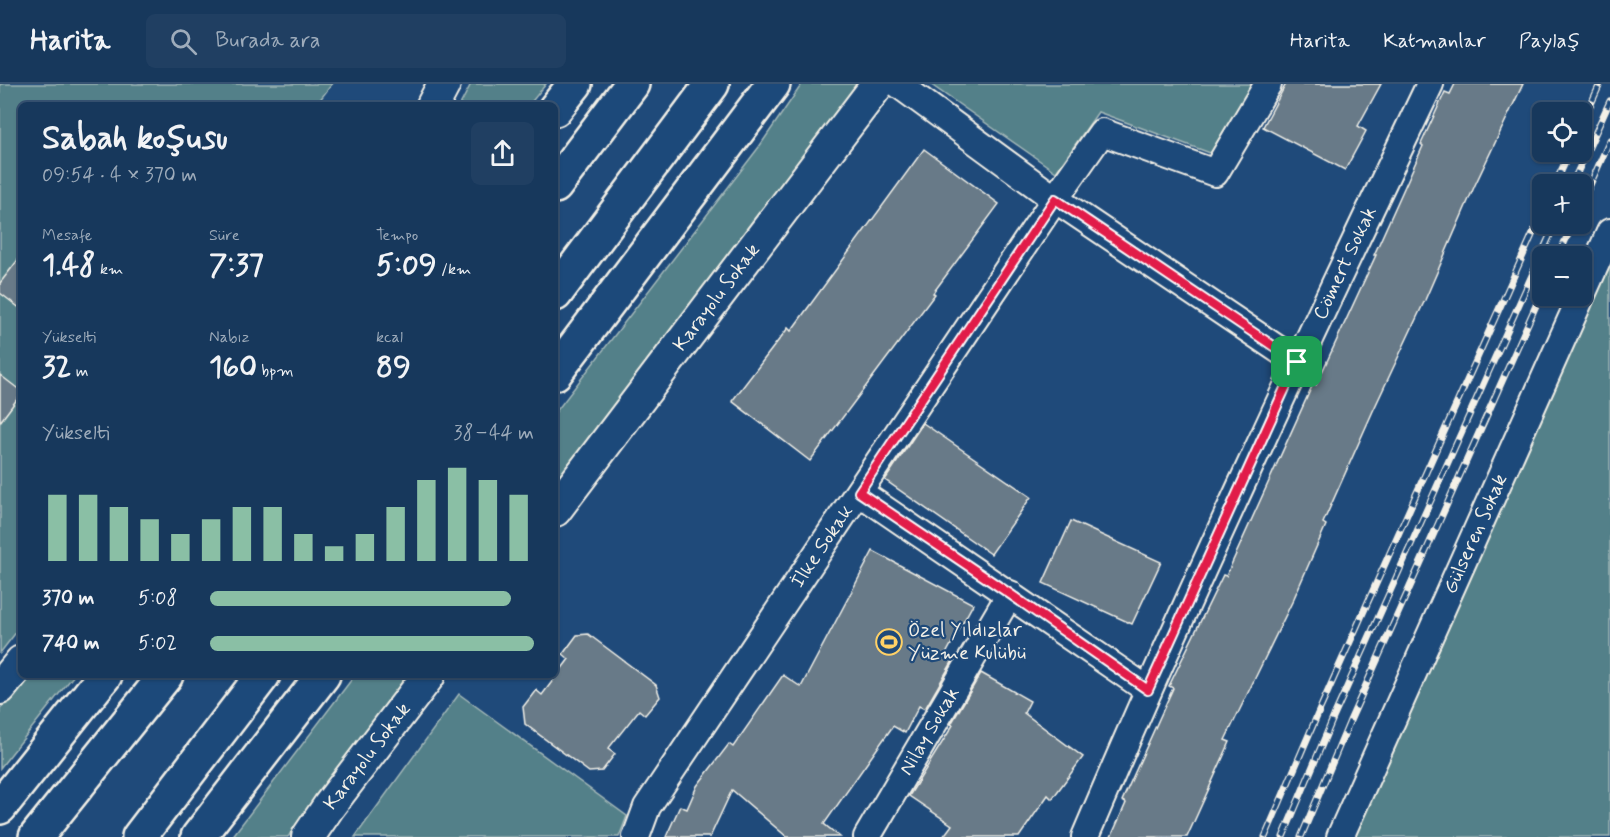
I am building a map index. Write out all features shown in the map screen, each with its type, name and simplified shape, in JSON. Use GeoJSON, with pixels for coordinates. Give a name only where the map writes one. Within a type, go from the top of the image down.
{"type":"FeatureCollection","features":[{"type":"Feature","properties":{"kind":"highway"},"geometry":{"type":"LineString","coordinates":[[558,105],[575,84]]}},
{"type":"Feature","properties":{"kind":"highway"},"geometry":{"type":"LineString","coordinates":[[558,182],[632,84]]}},
{"type":"Feature","properties":{"kind":"highway"},"geometry":{"type":"LineString","coordinates":[[558,290],[712,84]]}},
{"type":"Feature","properties":{"kind":"highway"},"geometry":{"type":"LineString","coordinates":[[558,369],[773,84]]}},
{"type":"Feature","properties":{"kind":"highway"},"geometry":{"type":"LineString","coordinates":[[0,807],[103,678]]}},
{"type":"Feature","properties":{"kind":"highway"},"geometry":{"type":"LineString","coordinates":[[36,837],[164,678]]}},
{"type":"Feature","properties":{"kind":"highway"},"geometry":{"type":"LineString","coordinates":[[139,837],[261,678]]}},
{"type":"Feature","properties":{"kind":"highway"},"geometry":{"type":"LineString","coordinates":[[198,837],[321,678]]}},
{"type":"Feature","properties":{"kind":"main road"},"geometry":{"type":"LineString","coordinates":[[435,102],[444,84]]}},
{"type":"Feature","properties":{"kind":"main road","name":"Karayolu Sokak"},"geometry":{"type":"LineString","coordinates":[[558,506],[878,84]]}},
{"type":"Feature","properties":{"kind":"main road"},"geometry":{"type":"LineString","coordinates":[[0,688],[18,666]]}},
{"type":"Feature","properties":{"kind":"main road","name":"Karayolu Sokak"},"geometry":{"type":"LineString","coordinates":[[308,837],[328,806],[427,678]]}},
{"type":"Feature","properties":{"kind":"street"},"geometry":{"type":"LineString","coordinates":[[898,84],[1055,199],[1297,362]]}},
{"type":"Feature","properties":{"kind":"street","name":"İlke Sokak"},"geometry":{"type":"LineString","coordinates":[[636,837],[647,807],[1102,132],[1215,173],[1268,84]]}},
{"type":"Feature","properties":{"kind":"street","name":"Cömert Sokak"},"geometry":{"type":"LineString","coordinates":[[1085,837],[1148,690],[1297,362],[1430,84]]}},
{"type":"Feature","properties":{"kind":"street","name":"Gülseren Sokak"},"geometry":{"type":"LineString","coordinates":[[1340,837],[1610,232]]}},
{"type":"Feature","properties":{"kind":"street"},"geometry":{"type":"LineString","coordinates":[[859,492],[1148,690]]}},
{"type":"Feature","properties":{"kind":"street","name":"Nilay Sokak"},"geometry":{"type":"LineString","coordinates":[[867,837],[1010,594]]}},
{"type":"Feature","properties":{"kind":"green space"},"geometry":{"type":"Polygon","coordinates":[[[0,84],[332,84],[318,102],[18,102],[18,630],[0,653],[0,84]]]}},
{"type":"Feature","properties":{"kind":"green space"},"geometry":{"type":"Polygon","coordinates":[[[471,84],[546,84],[531,102],[462,102],[471,84]]]}},
{"type":"Feature","properties":{"kind":"green space"},"geometry":{"type":"Polygon","coordinates":[[[802,84],[857,84],[558,478],[558,409],[759,147],[802,84]]]}},
{"type":"Feature","properties":{"kind":"green space"},"geometry":{"type":"Polygon","coordinates":[[[930,84],[1257,84],[1213,154],[1098,112],[1056,172],[930,84]]]}},
{"type":"Feature","properties":{"kind":"green space"},"geometry":{"type":"Polygon","coordinates":[[[1610,261],[1610,837],[1354,837],[1590,306],[1592,306],[1610,261]]]}},
{"type":"Feature","properties":{"kind":"green space"},"geometry":{"type":"Polygon","coordinates":[[[26,678],[72,678],[0,768],[0,709],[26,678]]]}},
{"type":"Feature","properties":{"kind":"green space"},"geometry":{"type":"Polygon","coordinates":[[[353,678],[406,678],[305,811],[288,837],[232,837],[353,678]]]}},
{"type":"Feature","properties":{"kind":"green space"},"geometry":{"type":"Polygon","coordinates":[[[459,694],[627,816],[619,837],[355,837],[459,694]]]}},
{"type":"Feature","properties":{"kind":"building"},"geometry":{"type":"Polygon","coordinates":[[[1286,84],[1381,84],[1358,126],[1366,131],[1345,170],[1263,127],[1286,84]]]}},
{"type":"Feature","properties":{"kind":"building"},"geometry":{"type":"Polygon","coordinates":[[[1455,84],[1523,84],[1475,185],[1323,523],[1326,525],[1294,598],[1225,740],[1230,742],[1187,837],[1111,837],[1126,803],[1122,801],[1173,688],[1169,686],[1223,575],[1226,576],[1313,384],[1316,385],[1376,255],[1374,255],[1445,92],[1450,94],[1455,84]]]}},
{"type":"Feature","properties":{"kind":"building"},"geometry":{"type":"Polygon","coordinates":[[[924,149],[999,204],[810,461],[732,401],[788,328],[791,331],[924,149]]]}},
{"type":"Feature","properties":{"kind":"building"},"geometry":{"type":"Polygon","coordinates":[[[18,260],[18,307],[0,293],[0,283],[18,260]]]}},
{"type":"Feature","properties":{"kind":"building"},"geometry":{"type":"Polygon","coordinates":[[[0,375],[18,389],[18,398],[0,422],[0,375]]]}},
{"type":"Feature","properties":{"kind":"building"},"geometry":{"type":"Polygon","coordinates":[[[923,423],[1031,497],[991,554],[885,480],[923,423]]]}},
{"type":"Feature","properties":{"kind":"building"},"geometry":{"type":"Polygon","coordinates":[[[1071,521],[1161,562],[1132,624],[1043,583],[1071,521]]]}},
{"type":"Feature","properties":{"kind":"building"},"geometry":{"type":"Polygon","coordinates":[[[873,551],[973,604],[946,654],[954,659],[925,709],[919,706],[905,733],[893,726],[824,824],[840,837],[787,837],[732,790],[710,837],[666,837],[680,806],[687,809],[697,786],[729,744],[733,747],[783,675],[801,687],[873,551]]]}},
{"type":"Feature","properties":{"kind":"building"},"geometry":{"type":"Polygon","coordinates":[[[588,634],[656,685],[660,697],[645,715],[639,710],[608,749],[615,754],[602,771],[589,772],[525,724],[523,707],[536,690],[542,695],[555,678],[558,678],[558,674],[569,659],[563,654],[577,635],[588,634]]]}},
{"type":"Feature","properties":{"kind":"building"},"geometry":{"type":"Polygon","coordinates":[[[981,673],[1030,701],[1024,713],[1083,757],[1052,799],[1048,795],[1019,837],[943,837],[952,825],[909,796],[953,725],[951,724],[981,673]]]}},
{"type":"Feature","properties":{"kind":"railway"},"geometry":{"type":"LineString","coordinates":[[1592,102],[1600,84]]}},
{"type":"Feature","properties":{"kind":"railway"},"geometry":{"type":"LineString","coordinates":[[1577,174],[1610,101]]}},
{"type":"Feature","properties":{"kind":"railway"},"geometry":{"type":"LineString","coordinates":[[1592,180],[1610,140]]}},
{"type":"Feature","properties":{"kind":"railway"},"geometry":{"type":"LineString","coordinates":[[1560,174],[1565,162]]}},
{"type":"Feature","properties":{"kind":"railway"},"geometry":{"type":"LineString","coordinates":[[1265,837],[1533,234]]}},
{"type":"Feature","properties":{"kind":"railway"},"geometry":{"type":"LineString","coordinates":[[1283,837],[1334,716],[1551,234]]}},
{"type":"Feature","properties":{"kind":"railway"},"geometry":{"type":"LineString","coordinates":[[1563,246],[1568,234]]}},
{"type":"Feature","properties":{"kind":"railway"},"geometry":{"type":"LineString","coordinates":[[1301,837],[1349,723],[1536,306]]}},
{"type":"Feature","properties":{"kind":"place","name":"Özel Yıldızlar Yüzme Kulübü"},"geometry":{"type":"Point","coordinates":[889,642]}},
{"type":"Feature","properties":{"kind":"route"},"geometry":{"type":"LineString","coordinates":[[1055,199],[1297,362],[1148,690],[859,492],[1055,199]]}}]}
